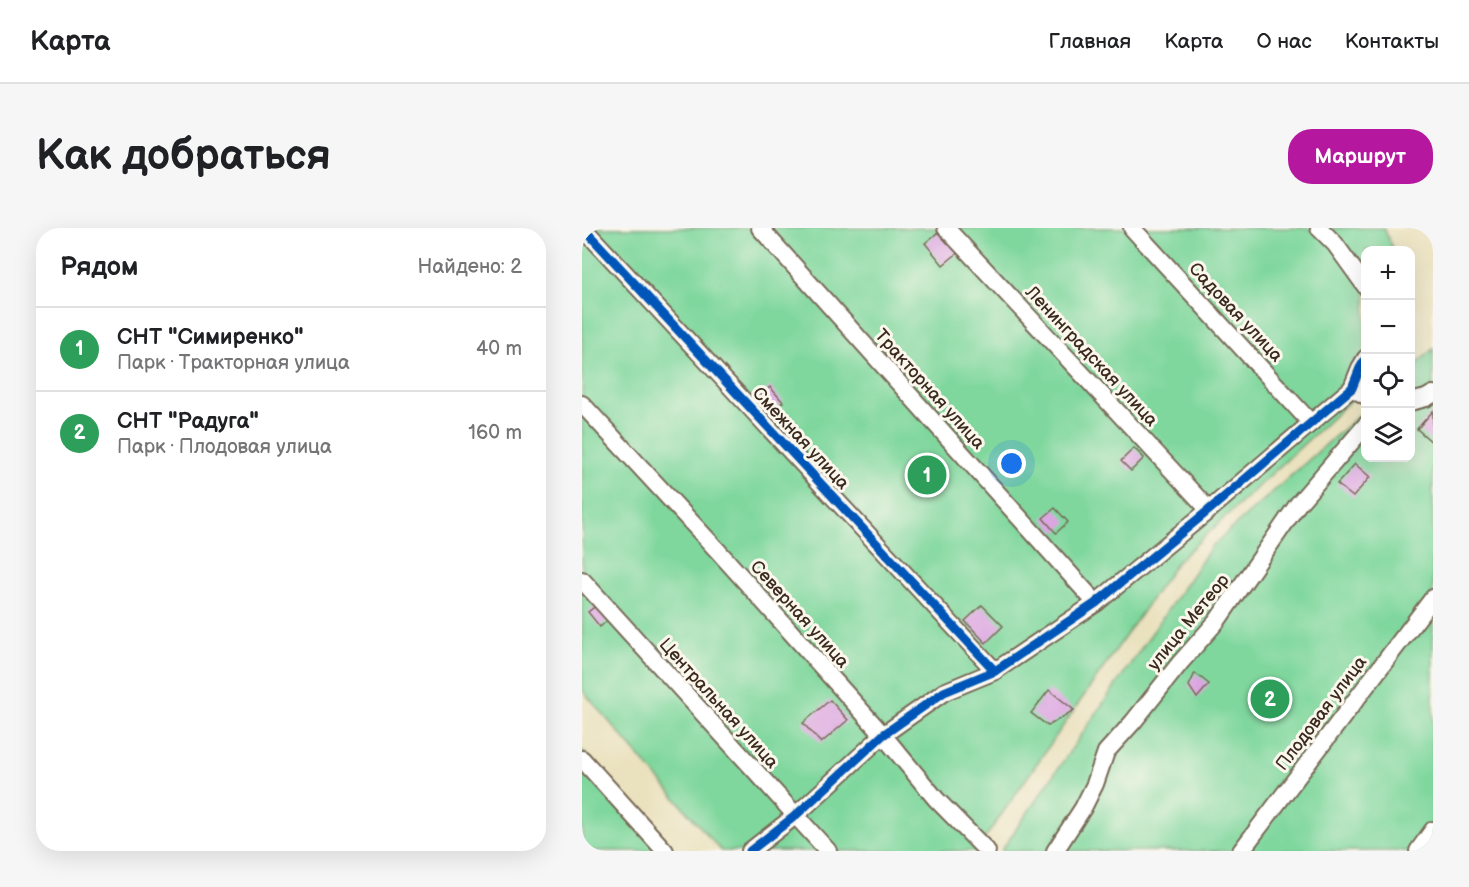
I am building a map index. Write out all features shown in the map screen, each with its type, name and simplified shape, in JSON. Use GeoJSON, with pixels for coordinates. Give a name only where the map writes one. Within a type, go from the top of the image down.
{"type":"FeatureCollection","features":[{"type":"Feature","properties":{"kind":"street","name":"Смежная улица"},"geometry":{"type":"LineString","coordinates":[[582,228],[995,671]]}},
{"type":"Feature","properties":{"kind":"street","name":"Тракторная улица"},"geometry":{"type":"LineString","coordinates":[[760,228],[1096,603]]}},
{"type":"Feature","properties":{"kind":"street","name":"Ленинградская улица"},"geometry":{"type":"LineString","coordinates":[[946,228],[1209,510]]}},
{"type":"Feature","properties":{"kind":"street","name":"Садовая улица"},"geometry":{"type":"LineString","coordinates":[[1132,228],[1311,423]]}},
{"type":"Feature","properties":{"kind":"street"},"geometry":{"type":"LineString","coordinates":[[1319,228],[1335,244],[1361,281]]}},
{"type":"Feature","properties":{"kind":"street"},"geometry":{"type":"LineString","coordinates":[[750,851],[795,816],[883,735],[944,692],[995,671],[1096,603],[1311,423],[1359,392],[1361,366]]}},
{"type":"Feature","properties":{"kind":"street"},"geometry":{"type":"LineString","coordinates":[[1415,401],[1433,394]]}},
{"type":"Feature","properties":{"kind":"street","name":"Северная улица"},"geometry":{"type":"LineString","coordinates":[[582,404],[883,735],[936,799],[987,851]]}},
{"type":"Feature","properties":{"kind":"street","name":"улица Метеор"},"geometry":{"type":"LineString","coordinates":[[1055,851],[1083,808],[1095,784],[1106,752],[1217,621],[1298,504],[1361,430]]}},
{"type":"Feature","properties":{"kind":"street","name":"Центральная улица"},"geometry":{"type":"LineString","coordinates":[[582,580],[828,851]]}},
{"type":"Feature","properties":{"kind":"street","name":"Плодовая улица"},"geometry":{"type":"LineString","coordinates":[[1241,851],[1433,598]]}},
{"type":"Feature","properties":{"kind":"street"},"geometry":{"type":"LineString","coordinates":[[582,759],[665,851]]}},
{"type":"Feature","properties":{"kind":"street"},"geometry":{"type":"LineString","coordinates":[[1418,851],[1433,830]]}},
{"type":"Feature","properties":{"kind":"green space"},"geometry":{"type":"Polygon","coordinates":[[[582,228],[1384,228],[1391,246],[1361,246],[1361,391],[1177,562],[976,851],[721,851],[582,690],[582,228]]]}},
{"type":"Feature","properties":{"kind":"green space"},"geometry":{"type":"Polygon","coordinates":[[[1433,349],[1433,851],[1001,851],[1212,546],[1361,414],[1361,462],[1415,462],[1415,365],[1433,349]]]}},
{"type":"Feature","properties":{"kind":"green space"},"geometry":{"type":"Polygon","coordinates":[[[582,750],[672,851],[582,851],[582,750]]]}},
{"type":"Feature","properties":{"kind":"building"},"geometry":{"type":"Polygon","coordinates":[[[941,230],[959,252],[943,265],[925,243],[941,230]]]}},
{"type":"Feature","properties":{"kind":"building"},"geometry":{"type":"Polygon","coordinates":[[[770,387],[783,402],[770,413],[757,399],[770,387]]]}},
{"type":"Feature","properties":{"kind":"building"},"geometry":{"type":"Polygon","coordinates":[[[1433,411],[1433,443],[1417,429],[1433,411]]]}},
{"type":"Feature","properties":{"kind":"building"},"geometry":{"type":"Polygon","coordinates":[[[1134,448],[1144,458],[1131,471],[1121,461],[1134,448]]]}},
{"type":"Feature","properties":{"kind":"building"},"geometry":{"type":"Polygon","coordinates":[[[1355,464],[1370,477],[1353,497],[1337,484],[1355,464]]]}},
{"type":"Feature","properties":{"kind":"building"},"geometry":{"type":"Polygon","coordinates":[[[1055,508],[1068,522],[1056,533],[1043,518],[1055,508]]]}},
{"type":"Feature","properties":{"kind":"building"},"geometry":{"type":"Polygon","coordinates":[[[597,605],[609,619],[600,627],[588,612],[597,605]]]}},
{"type":"Feature","properties":{"kind":"building"},"geometry":{"type":"Polygon","coordinates":[[[982,605],[1003,626],[986,643],[965,621],[982,605]]]}},
{"type":"Feature","properties":{"kind":"building"},"geometry":{"type":"Polygon","coordinates":[[[1195,673],[1209,684],[1197,698],[1189,686],[1195,673]]]}},
{"type":"Feature","properties":{"kind":"building"},"geometry":{"type":"Polygon","coordinates":[[[1049,690],[1074,710],[1048,726],[1031,713],[1049,690]]]}},
{"type":"Feature","properties":{"kind":"building"},"geometry":{"type":"Polygon","coordinates":[[[830,700],[848,720],[821,743],[803,723],[830,700]]]}},
{"type":"Feature","properties":{"kind":"cycle path"},"geometry":{"type":"LineString","coordinates":[[583,228],[995,671]]}},
{"type":"Feature","properties":{"kind":"cycle path"},"geometry":{"type":"LineString","coordinates":[[750,851],[795,816],[883,735],[944,692],[995,671],[1096,603],[1352,388],[1361,366]]}},
{"type":"Feature","properties":{"kind":"place","name":"СНТ \"Симиренко\""},"geometry":{"type":"Point","coordinates":[927,475]}},
{"type":"Feature","properties":{"kind":"place","name":"СНТ \"Радуга\""},"geometry":{"type":"Point","coordinates":[1270,699]}}]}
